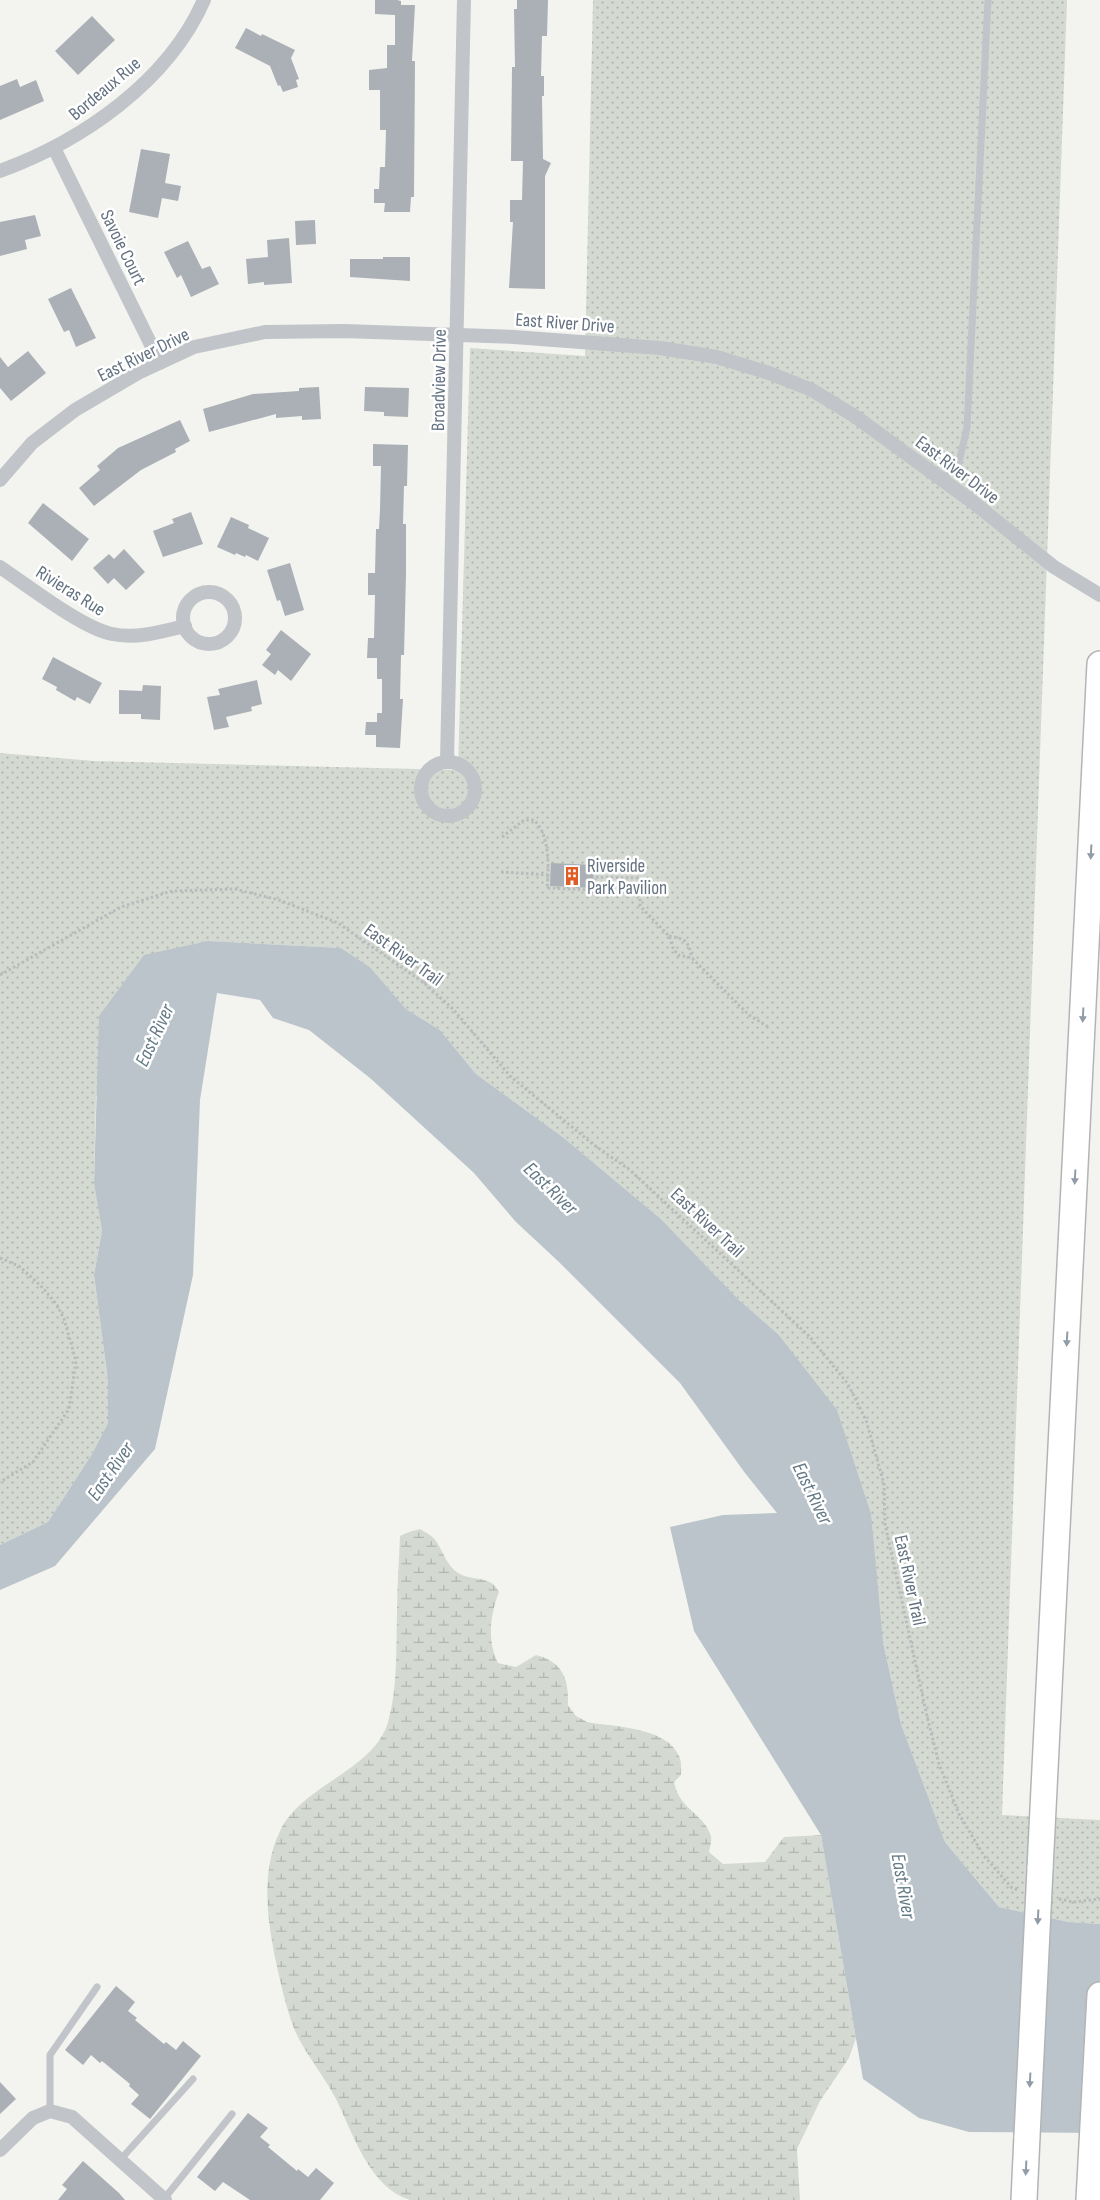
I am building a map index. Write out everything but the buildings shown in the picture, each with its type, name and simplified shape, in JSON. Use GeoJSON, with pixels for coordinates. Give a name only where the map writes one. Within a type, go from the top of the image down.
{"type":"FeatureCollection","features":[{"type":"Feature","properties":{"kind":"highway"},"geometry":{"type":"LineString","coordinates":[[1024,2200],[1100,664]]}},
{"type":"Feature","properties":{"kind":"highway"},"geometry":{"type":"LineString","coordinates":[[1090,2200],[1100,1995]]}},
{"type":"Feature","properties":{"kind":"street","name":"Bordeaux Rue"},"geometry":{"type":"LineString","coordinates":[[0,171],[32,159],[89,128],[134,92],[163,62],[196,18],[204,0]]}},
{"type":"Feature","properties":{"kind":"street","name":"Broadview Drive"},"geometry":{"type":"LineString","coordinates":[[447,761],[464,0]]}},
{"type":"Feature","properties":{"kind":"street","name":"Savoie Court"},"geometry":{"type":"LineString","coordinates":[[54,148],[160,362]]}},
{"type":"Feature","properties":{"kind":"street","name":"East River Drive"},"geometry":{"type":"LineString","coordinates":[[0,480],[32,443],[75,410],[138,373],[194,346],[265,332],[344,331],[514,337],[660,348],[717,358],[752,368],[812,390],[856,417],[942,480],[1054,567],[1100,595]]}},
{"type":"Feature","properties":{"kind":"street","name":"Rivieras Rue"},"geometry":{"type":"LineString","coordinates":[[0,567],[91,627],[112,634],[133,636],[185,626]]}},
{"type":"Feature","properties":{"kind":"street"},"geometry":{"type":"LineString","coordinates":[[0,2150],[33,2118],[50,2111],[72,2117],[164,2199]]}},
{"type":"Feature","properties":{"kind":"lane"},"geometry":{"type":"LineString","coordinates":[[942,480],[959,462],[967,428],[988,0]]}},
{"type":"Feature","properties":{"kind":"lane"},"geometry":{"type":"LineString","coordinates":[[50,2111],[50,2055],[97,1987]]}},
{"type":"Feature","properties":{"kind":"lane"},"geometry":{"type":"LineString","coordinates":[[120,2160],[193,2079]]}},
{"type":"Feature","properties":{"kind":"lane"},"geometry":{"type":"LineString","coordinates":[[164,2199],[232,2114]]}},
{"type":"Feature","properties":{"kind":"path"},"geometry":{"type":"LineString","coordinates":[[502,837],[524,820],[534,820],[539,825],[550,859],[547,888],[594,890],[595,877],[640,878],[640,906],[669,936],[672,948],[678,954],[692,958],[749,1015],[770,1028]]}},
{"type":"Feature","properties":{"kind":"path"},"geometry":{"type":"LineString","coordinates":[[501,872],[549,874]]}},
{"type":"Feature","properties":{"kind":"path","name":"East River Trail"},"geometry":{"type":"LineString","coordinates":[[0,975],[120,907],[172,890],[235,889],[279,900],[338,923],[424,983],[453,1009],[510,1076],[594,1146],[630,1170],[788,1316],[808,1336],[848,1384],[866,1420],[884,1484],[884,1524],[927,1716],[940,1764],[959,1814],[984,1856],[1012,1888],[1020,1890]]}},
{"type":"Feature","properties":{"kind":"path"},"geometry":{"type":"LineString","coordinates":[[669,936],[682,938],[689,945],[692,958]]}},
{"type":"Feature","properties":{"kind":"path"},"geometry":{"type":"LineString","coordinates":[[424,983],[451,973]]}},
{"type":"Feature","properties":{"kind":"path"},"geometry":{"type":"LineString","coordinates":[[0,1258],[19,1266],[43,1288],[57,1305],[64,1319],[76,1361],[69,1409],[33,1462],[0,1482]]}},
{"type":"Feature","properties":{"kind":"path"},"geometry":{"type":"LineString","coordinates":[[1055,1898],[1073,1902],[1100,1899]]}},
{"type":"Feature","properties":{"kind":"green space"},"geometry":{"type":"Polygon","coordinates":[[[593,0],[1067,0],[1002,1815],[1100,1820],[1100,1924],[1069,1922],[999,1907],[945,1842],[901,1724],[883,1642],[778,1334],[739,1300],[661,1219],[564,1138],[476,1074],[440,1030],[406,1009],[370,967],[341,948],[209,941],[96,1096],[94,1182],[102,1231],[94,1275],[108,1380],[108,1423],[92,1454],[48,1522],[0,1545],[0,753],[94,761],[458,770],[470,348],[585,356],[593,0]]]}},
{"type":"Feature","properties":{"kind":"green space"},"geometry":{"type":"Polygon","coordinates":[[[420,1529],[435,1539],[454,1570],[464,1576],[486,1580],[495,1586],[499,1592],[491,1628],[492,1646],[498,1663],[516,1667],[536,1655],[545,1658],[553,1662],[562,1673],[567,1687],[568,1705],[576,1716],[587,1722],[625,1727],[652,1734],[673,1746],[681,1763],[681,1775],[674,1782],[677,1792],[686,1806],[708,1828],[711,1838],[709,1852],[723,1864],[765,1862],[784,1837],[821,1835],[856,2038],[849,2058],[820,2101],[797,2149],[800,2200],[410,2200],[396,2194],[384,2184],[364,2158],[336,2099],[304,2049],[288,2012],[272,1943],[267,1886],[273,1849],[280,1831],[290,1815],[304,1801],[368,1753],[380,1739],[388,1722],[396,1668],[400,1536],[420,1529]]]}},
{"type":"Feature","properties":{"kind":"water","name":"East River"},"geometry":{"type":"Polygon","coordinates":[[[208,941],[341,948],[370,967],[406,1009],[440,1030],[476,1074],[564,1138],[661,1219],[739,1300],[778,1334],[837,1410],[871,1514],[883,1642],[901,1724],[945,1842],[999,1907],[1069,1922],[1100,1924],[1100,2133],[969,2132],[919,2118],[863,2079],[821,1835],[694,1631],[670,1527],[723,1515],[777,1513],[745,1473],[680,1383],[559,1262],[516,1222],[474,1173],[370,1078],[309,1030],[273,1018],[260,1000],[217,993],[200,1100],[193,1275],[155,1449],[55,1566],[0,1590],[0,1545],[48,1522],[92,1454],[108,1423],[108,1380],[94,1275],[102,1231],[94,1183],[99,1016],[144,955],[208,941]]]}},
{"type":"Feature","properties":{"kind":"place","name":"Riverside Park Pavilion"},"geometry":{"type":"Point","coordinates":[572,876]}}]}
